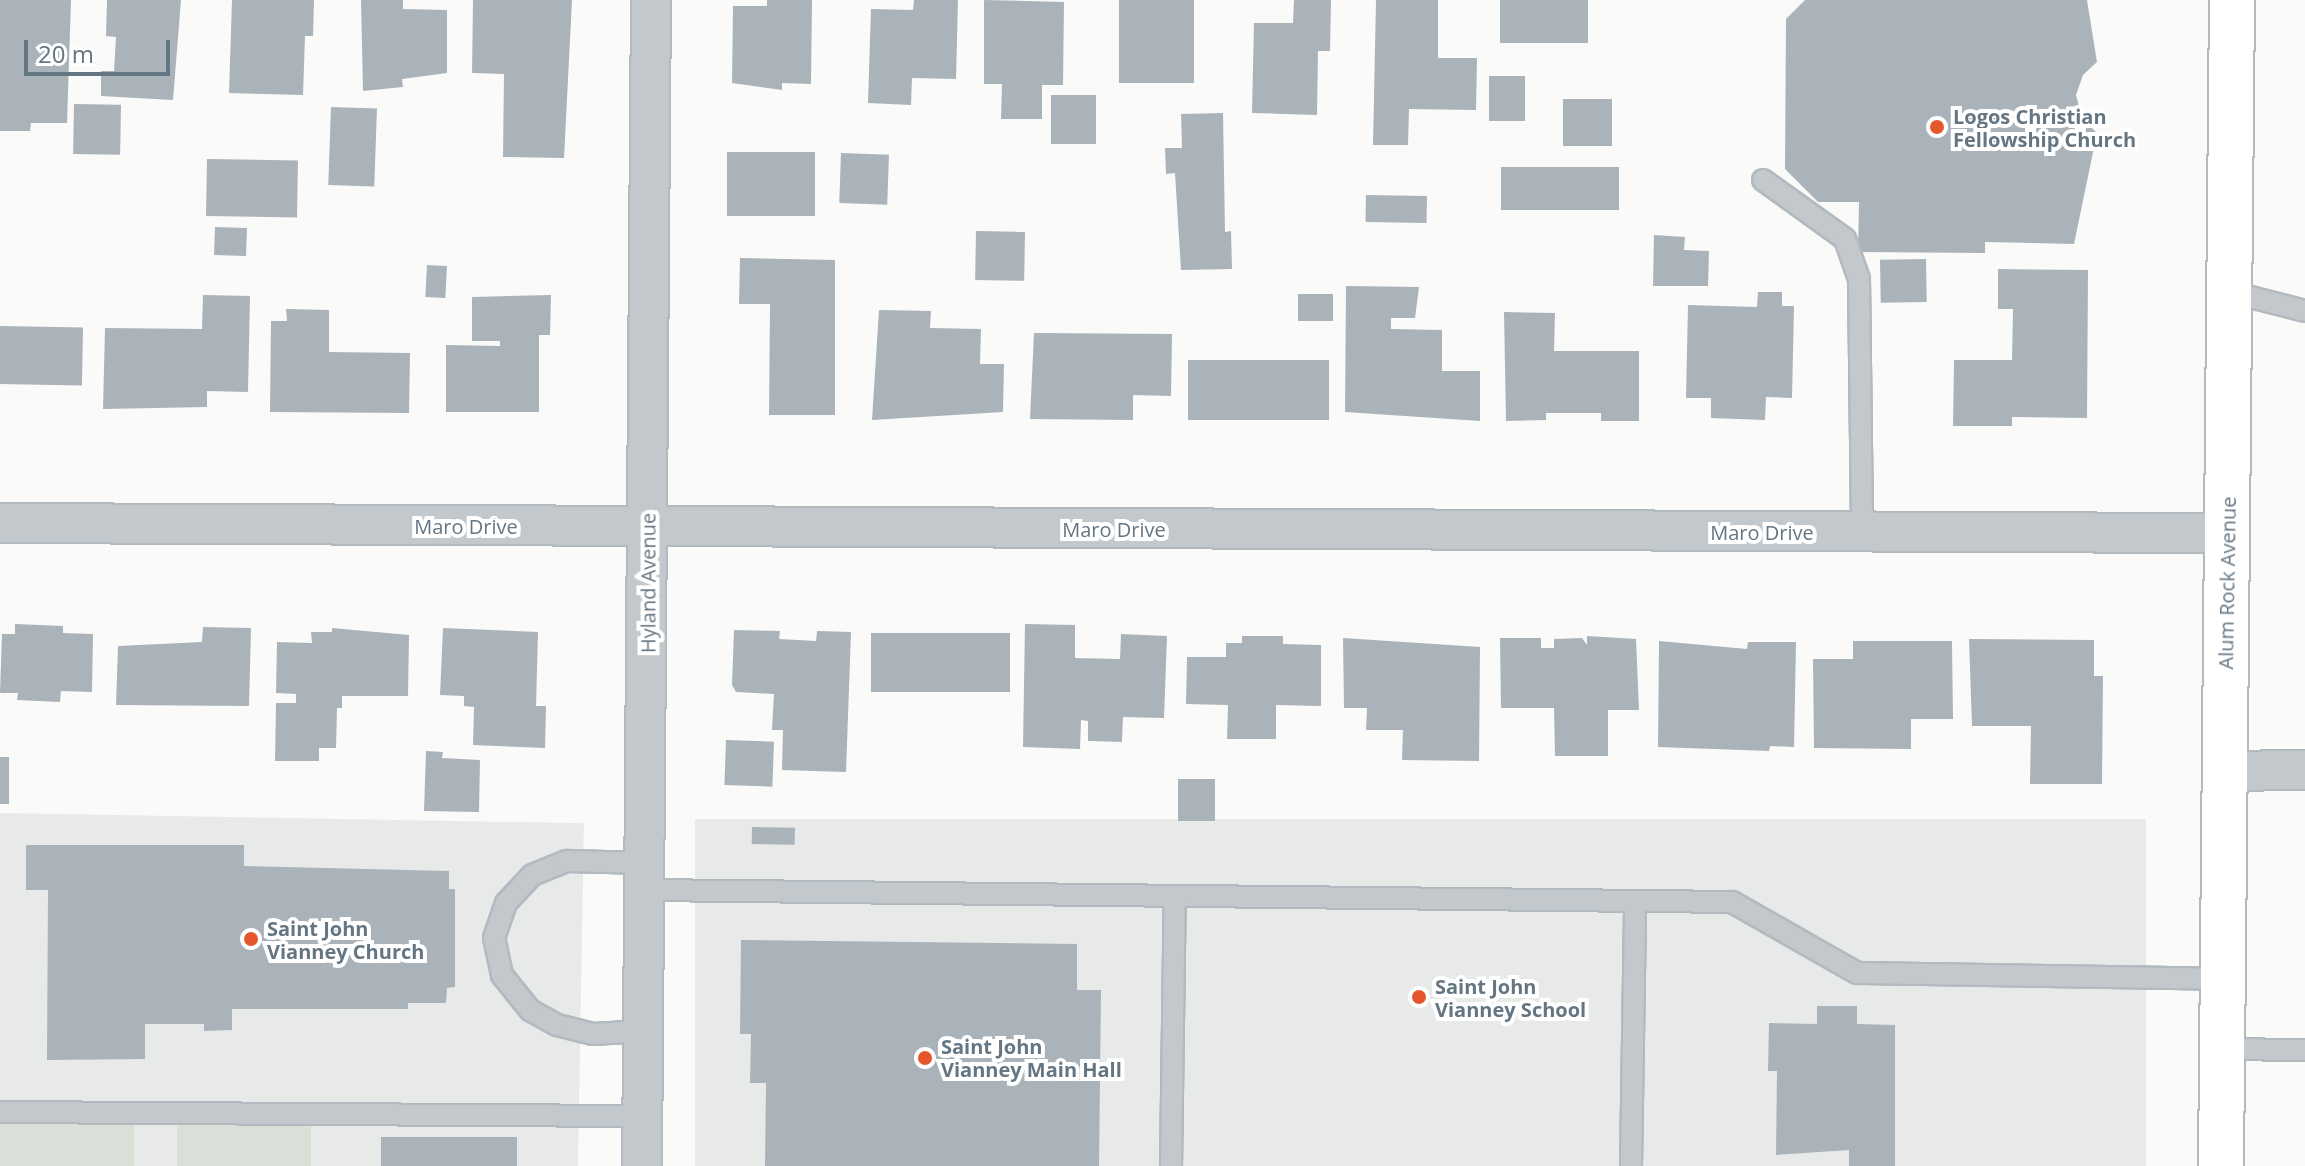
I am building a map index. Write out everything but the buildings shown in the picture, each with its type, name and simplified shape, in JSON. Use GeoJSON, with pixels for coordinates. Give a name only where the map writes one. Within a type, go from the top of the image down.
{"type":"FeatureCollection","features":[{"type":"Feature","properties":{"kind":"main road","name":"Alum Rock Avenue"},"geometry":{"type":"LineString","coordinates":[[2221,1166],[2222,771],[2228,533],[2232,0]]}},
{"type":"Feature","properties":{"kind":"street","name":"Hyland Avenue"},"geometry":{"type":"LineString","coordinates":[[642,1166],[651,0]]}},
{"type":"Feature","properties":{"kind":"street","name":"Maro Drive"},"geometry":{"type":"LineString","coordinates":[[0,523],[2228,533]]}},
{"type":"Feature","properties":{"kind":"street"},"geometry":{"type":"LineString","coordinates":[[2222,771],[2305,770]]}},
{"type":"Feature","properties":{"kind":"lane"},"geometry":{"type":"LineString","coordinates":[[1763,180],[1845,239],[1859,279],[1862,533]]}},
{"type":"Feature","properties":{"kind":"lane"},"geometry":{"type":"LineString","coordinates":[[2231,292],[2305,311]]}},
{"type":"Feature","properties":{"kind":"lane"},"geometry":{"type":"LineString","coordinates":[[643,1031],[593,1034],[557,1025],[530,1010],[502,975],[494,938],[506,903],[532,875],[567,861],[645,877],[1175,896],[1732,902],[1857,973],[2223,979]]}},
{"type":"Feature","properties":{"kind":"lane"},"geometry":{"type":"LineString","coordinates":[[1171,1166],[1175,896]]}},
{"type":"Feature","properties":{"kind":"lane"},"geometry":{"type":"LineString","coordinates":[[1631,1166],[1635,901]]}},
{"type":"Feature","properties":{"kind":"lane"},"geometry":{"type":"LineString","coordinates":[[2222,1049],[2305,1050]]}},
{"type":"Feature","properties":{"kind":"lane"},"geometry":{"type":"LineString","coordinates":[[0,1112],[642,1116]]}},
{"type":"Feature","properties":{"kind":"shaded area"},"geometry":{"type":"Polygon","coordinates":[[[0,813],[584,823],[578,1166],[0,1166],[0,813]]]}},
{"type":"Feature","properties":{"kind":"shaded area","name":"Saint John Vianney School"},"geometry":{"type":"Polygon","coordinates":[[[695,819],[2146,819],[2146,1166],[695,1166],[695,819]]]}},
{"type":"Feature","properties":{"kind":"shaded area"},"geometry":{"type":"Polygon","coordinates":[[[0,1116],[134,1116],[134,1166],[0,1166],[0,1116]]]}},
{"type":"Feature","properties":{"kind":"shaded area"},"geometry":{"type":"Polygon","coordinates":[[[177,1119],[311,1119],[311,1166],[177,1166],[177,1119]]]}},
{"type":"Feature","properties":{"kind":"place","name":"Logos Christian Fellowship Church"},"geometry":{"type":"Point","coordinates":[1937,127]}},
{"type":"Feature","properties":{"kind":"place","name":"Saint John Vianney Church"},"geometry":{"type":"Point","coordinates":[251,939]}},
{"type":"Feature","properties":{"kind":"place","name":"Saint John Vianney School"},"geometry":{"type":"Point","coordinates":[1419,997]}},
{"type":"Feature","properties":{"kind":"place","name":"Saint John Vianney Main Hall"},"geometry":{"type":"Point","coordinates":[925,1058]}}]}
